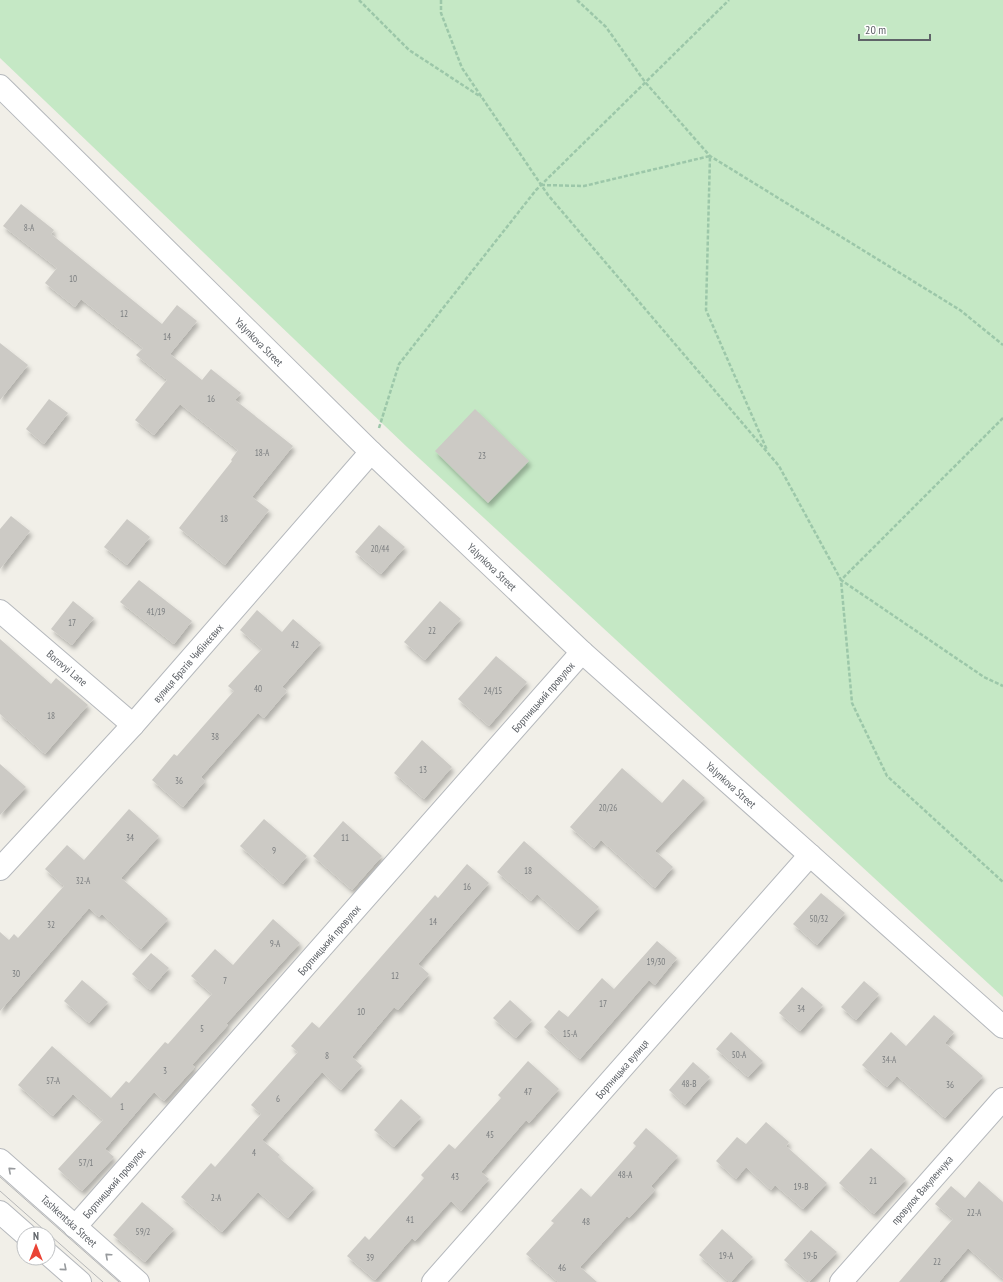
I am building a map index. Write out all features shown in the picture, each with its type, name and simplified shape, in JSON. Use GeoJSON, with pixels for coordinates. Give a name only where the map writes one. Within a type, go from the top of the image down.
{"type":"FeatureCollection","features":[{"type":"Feature","properties":{"kind":"street","name":"Yalynkova Street"},"geometry":{"type":"LineString","coordinates":[[0,86],[371,452],[582,652],[1003,1028]]}},
{"type":"Feature","properties":{"kind":"street","name":"вулиця Братів Чибінєєвих"},"geometry":{"type":"LineString","coordinates":[[0,869],[133,725],[371,452]]}},
{"type":"Feature","properties":{"kind":"street","name":"Borovyi Lane"},"geometry":{"type":"LineString","coordinates":[[0,611],[133,725]]}},
{"type":"Feature","properties":{"kind":"street","name":"Бортницький провулок"},"geometry":{"type":"LineString","coordinates":[[75,1227],[582,652]]}},
{"type":"Feature","properties":{"kind":"street","name":"Бортницька вулиця"},"geometry":{"type":"LineString","coordinates":[[433,1282],[810,855]]}},
{"type":"Feature","properties":{"kind":"street","name":"провулок Вакуленчука"},"geometry":{"type":"LineString","coordinates":[[841,1282],[1003,1099]]}},
{"type":"Feature","properties":{"kind":"street","name":"Tashkentska Street"},"geometry":{"type":"LineString","coordinates":[[0,1160],[138,1282]]}},
{"type":"Feature","properties":{"kind":"street"},"geometry":{"type":"LineString","coordinates":[[0,1212],[16,1226]]}},
{"type":"Feature","properties":{"kind":"street"},"geometry":{"type":"LineString","coordinates":[[56,1261],[80,1282]]}},
{"type":"Feature","properties":{"kind":"path"},"geometry":{"type":"LineString","coordinates":[[359,0],[409,50],[483,99]]}},
{"type":"Feature","properties":{"kind":"path"},"geometry":{"type":"LineString","coordinates":[[441,0],[441,13],[462,68],[541,185],[779,466],[841,580],[852,703],[887,776],[1003,882]]}},
{"type":"Feature","properties":{"kind":"path"},"geometry":{"type":"LineString","coordinates":[[577,0],[606,27],[646,82],[710,156],[960,310],[1003,345]]}},
{"type":"Feature","properties":{"kind":"path"},"geometry":{"type":"LineString","coordinates":[[371,452],[398,364],[541,185],[729,0]]}},
{"type":"Feature","properties":{"kind":"path"},"geometry":{"type":"LineString","coordinates":[[541,185],[584,186],[710,156]]}},
{"type":"Feature","properties":{"kind":"path"},"geometry":{"type":"LineString","coordinates":[[710,156],[706,310],[769,454]]}},
{"type":"Feature","properties":{"kind":"path"},"geometry":{"type":"LineString","coordinates":[[841,580],[1003,418]]}},
{"type":"Feature","properties":{"kind":"path"},"geometry":{"type":"LineString","coordinates":[[841,580],[984,677],[1003,686]]}},
{"type":"Feature","properties":{"kind":"green space"},"geometry":{"type":"Polygon","coordinates":[[[0,0],[1003,0],[1003,997],[407,447],[0,58],[0,0]]]}},
{"type":"Feature","properties":{"kind":"building"},"geometry":{"type":"Polygon","coordinates":[[[21,204],[54,230],[51,234],[162,324],[177,305],[197,321],[170,354],[202,380],[211,369],[241,393],[235,400],[293,446],[252,497],[269,510],[225,565],[179,528],[232,461],[231,460],[238,450],[180,404],[154,435],[135,420],[167,380],[136,355],[143,348],[81,299],[75,307],[45,283],[57,268],[3,226],[21,204]]]}},
{"type":"Feature","properties":{"kind":"building"},"geometry":{"type":"Polygon","coordinates":[[[0,343],[28,365],[0,400],[0,343]]]}},
{"type":"Feature","properties":{"kind":"building"},"geometry":{"type":"Polygon","coordinates":[[[49,399],[68,413],[44,444],[26,429],[49,399]]]}},
{"type":"Feature","properties":{"kind":"building"},"geometry":{"type":"Polygon","coordinates":[[[475,409],[529,461],[488,503],[435,451],[475,409]]]}},
{"type":"Feature","properties":{"kind":"building"},"geometry":{"type":"Polygon","coordinates":[[[11,516],[30,531],[0,569],[0,529],[11,516]]]}},
{"type":"Feature","properties":{"kind":"building"},"geometry":{"type":"Polygon","coordinates":[[[127,519],[150,537],[127,565],[104,547],[127,519]]]}},
{"type":"Feature","properties":{"kind":"building"},"geometry":{"type":"Polygon","coordinates":[[[379,525],[405,547],[381,574],[355,552],[379,525]]]}},
{"type":"Feature","properties":{"kind":"building"},"geometry":{"type":"Polygon","coordinates":[[[139,580],[192,621],[174,644],[120,602],[139,580]]]}},
{"type":"Feature","properties":{"kind":"building"},"geometry":{"type":"Polygon","coordinates":[[[73,601],[94,618],[72,645],[51,629],[73,601]]]}},
{"type":"Feature","properties":{"kind":"building"},"geometry":{"type":"Polygon","coordinates":[[[440,601],[461,619],[425,660],[404,642],[440,601]]]}},
{"type":"Feature","properties":{"kind":"building"},"geometry":{"type":"Polygon","coordinates":[[[257,610],[282,632],[293,619],[321,643],[282,687],[287,691],[264,718],[258,713],[201,777],[205,781],[183,807],[152,780],[174,754],[177,756],[234,691],[228,686],[262,649],[240,630],[257,610]]]}},
{"type":"Feature","properties":{"kind":"building"},"geometry":{"type":"Polygon","coordinates":[[[0,639],[51,684],[56,678],[88,705],[45,754],[0,714],[0,639]]]}},
{"type":"Feature","properties":{"kind":"building"},"geometry":{"type":"Polygon","coordinates":[[[496,656],[527,682],[489,726],[458,699],[496,656]]]}},
{"type":"Feature","properties":{"kind":"building"},"geometry":{"type":"Polygon","coordinates":[[[422,740],[452,767],[424,799],[394,773],[422,740]]]}},
{"type":"Feature","properties":{"kind":"building"},"geometry":{"type":"Polygon","coordinates":[[[0,764],[26,787],[0,815],[0,764]]]}},
{"type":"Feature","properties":{"kind":"building"},"geometry":{"type":"Polygon","coordinates":[[[622,768],[662,803],[683,779],[705,798],[655,851],[673,867],[655,888],[601,840],[594,848],[570,827],[622,768]]]}},
{"type":"Feature","properties":{"kind":"building"},"geometry":{"type":"Polygon","coordinates":[[[129,809],[159,836],[121,878],[168,919],[141,949],[102,914],[99,917],[89,908],[0,1011],[0,932],[9,940],[14,934],[18,938],[64,886],[45,869],[67,845],[84,860],[129,809]]]}},
{"type":"Feature","properties":{"kind":"building"},"geometry":{"type":"Polygon","coordinates":[[[264,819],[307,856],[283,884],[240,846],[264,819]]]}},
{"type":"Feature","properties":{"kind":"building"},"geometry":{"type":"Polygon","coordinates":[[[343,821],[382,856],[352,890],[313,856],[343,821]]]}},
{"type":"Feature","properties":{"kind":"building"},"geometry":{"type":"Polygon","coordinates":[[[524,841],[599,907],[578,930],[537,894],[531,901],[497,872],[524,841]]]}},
{"type":"Feature","properties":{"kind":"building"},"geometry":{"type":"Polygon","coordinates":[[[467,864],[489,883],[418,964],[429,974],[398,1010],[394,1007],[352,1057],[362,1066],[341,1090],[322,1072],[262,1140],[280,1155],[278,1157],[314,1188],[288,1218],[258,1192],[222,1232],[181,1197],[211,1163],[215,1167],[261,1114],[251,1105],[298,1052],[291,1046],[312,1022],[319,1028],[435,895],[438,898],[467,864]]]}},
{"type":"Feature","properties":{"kind":"building"},"geometry":{"type":"Polygon","coordinates":[[[821,893],[845,913],[817,945],[793,924],[821,893]]]}},
{"type":"Feature","properties":{"kind":"building"},"geometry":{"type":"Polygon","coordinates":[[[273,919],[300,943],[226,1024],[228,1025],[192,1065],[195,1067],[164,1101],[154,1092],[105,1149],[114,1157],[82,1191],[58,1169],[103,1120],[73,1094],[53,1116],[18,1085],[52,1046],[111,1098],[126,1081],[129,1083],[165,1042],[168,1044],[212,994],[191,976],[215,949],[233,965],[273,919]]]}},
{"type":"Feature","properties":{"kind":"building"},"geometry":{"type":"Polygon","coordinates":[[[657,941],[677,958],[655,985],[649,980],[580,1059],[544,1027],[559,1010],[568,1017],[602,978],[614,989],[657,941]]]}},
{"type":"Feature","properties":{"kind":"building"},"geometry":{"type":"Polygon","coordinates":[[[151,953],[169,968],[150,990],[132,974],[151,953]]]}},
{"type":"Feature","properties":{"kind":"building"},"geometry":{"type":"Polygon","coordinates":[[[82,980],[108,1002],[89,1023],[64,1001],[82,980]]]}},
{"type":"Feature","properties":{"kind":"building"},"geometry":{"type":"Polygon","coordinates":[[[864,981],[879,994],[856,1020],[841,1007],[864,981]]]}},
{"type":"Feature","properties":{"kind":"building"},"geometry":{"type":"Polygon","coordinates":[[[802,987],[823,1005],[800,1031],[779,1013],[802,987]]]}},
{"type":"Feature","properties":{"kind":"building"},"geometry":{"type":"Polygon","coordinates":[[[510,1000],[532,1020],[516,1038],[493,1018],[510,1000]]]}},
{"type":"Feature","properties":{"kind":"building"},"geometry":{"type":"Polygon","coordinates":[[[934,1015],[954,1032],[945,1043],[983,1076],[945,1118],[897,1076],[887,1087],[862,1065],[891,1032],[906,1046],[934,1015]]]}},
{"type":"Feature","properties":{"kind":"building"},"geometry":{"type":"Polygon","coordinates":[[[731,1032],[763,1061],[748,1077],[716,1049],[731,1032]]]}},
{"type":"Feature","properties":{"kind":"building"},"geometry":{"type":"Polygon","coordinates":[[[528,1061],[559,1089],[529,1123],[526,1120],[481,1172],[489,1179],[461,1211],[451,1201],[415,1241],[412,1238],[375,1280],[347,1256],[365,1236],[369,1240],[424,1178],[421,1175],[449,1144],[455,1149],[501,1098],[498,1095],[528,1061]]]}},
{"type":"Feature","properties":{"kind":"building"},"geometry":{"type":"Polygon","coordinates":[[[693,1062],[710,1077],[685,1105],[669,1090],[693,1062]]]}},
{"type":"Feature","properties":{"kind":"building"},"geometry":{"type":"Polygon","coordinates":[[[401,1099],[421,1117],[394,1147],[374,1130],[401,1099]]]}},
{"type":"Feature","properties":{"kind":"building"},"geometry":{"type":"Polygon","coordinates":[[[766,1122],[789,1142],[786,1146],[827,1183],[803,1209],[775,1185],[771,1190],[746,1167],[736,1179],[716,1161],[737,1137],[746,1144],[766,1122]]]}},
{"type":"Feature","properties":{"kind":"building"},"geometry":{"type":"Polygon","coordinates":[[[646,1128],[678,1156],[651,1186],[655,1190],[629,1218],[627,1216],[580,1267],[597,1282],[558,1282],[526,1254],[554,1223],[551,1221],[581,1188],[591,1197],[636,1146],[633,1143],[646,1128]]]}},
{"type":"Feature","properties":{"kind":"building"},"geometry":{"type":"Polygon","coordinates":[[[871,1148],[906,1179],[874,1214],[839,1183],[871,1148]]]}},
{"type":"Feature","properties":{"kind":"building"},"geometry":{"type":"Polygon","coordinates":[[[979,1181],[1003,1202],[1003,1279],[968,1248],[939,1282],[899,1282],[953,1219],[935,1204],[951,1186],[965,1198],[979,1181]]]}},
{"type":"Feature","properties":{"kind":"building"},"geometry":{"type":"Polygon","coordinates":[[[142,1202],[174,1229],[145,1262],[113,1235],[142,1202]]]}},
{"type":"Feature","properties":{"kind":"building"},"geometry":{"type":"Polygon","coordinates":[[[722,1229],[753,1257],[731,1282],[729,1282],[699,1255],[722,1229]]]}},
{"type":"Feature","properties":{"kind":"building"},"geometry":{"type":"Polygon","coordinates":[[[811,1230],[837,1252],[809,1282],[784,1260],[811,1230]]]}},
{"type":"Feature","properties":{"kind":"tram line"},"geometry":{"type":"LineString","coordinates":[[0,1177],[119,1282]]}},
{"type":"Feature","properties":{"kind":"tram line"},"geometry":{"type":"LineString","coordinates":[[0,1191],[103,1282]]}}]}
